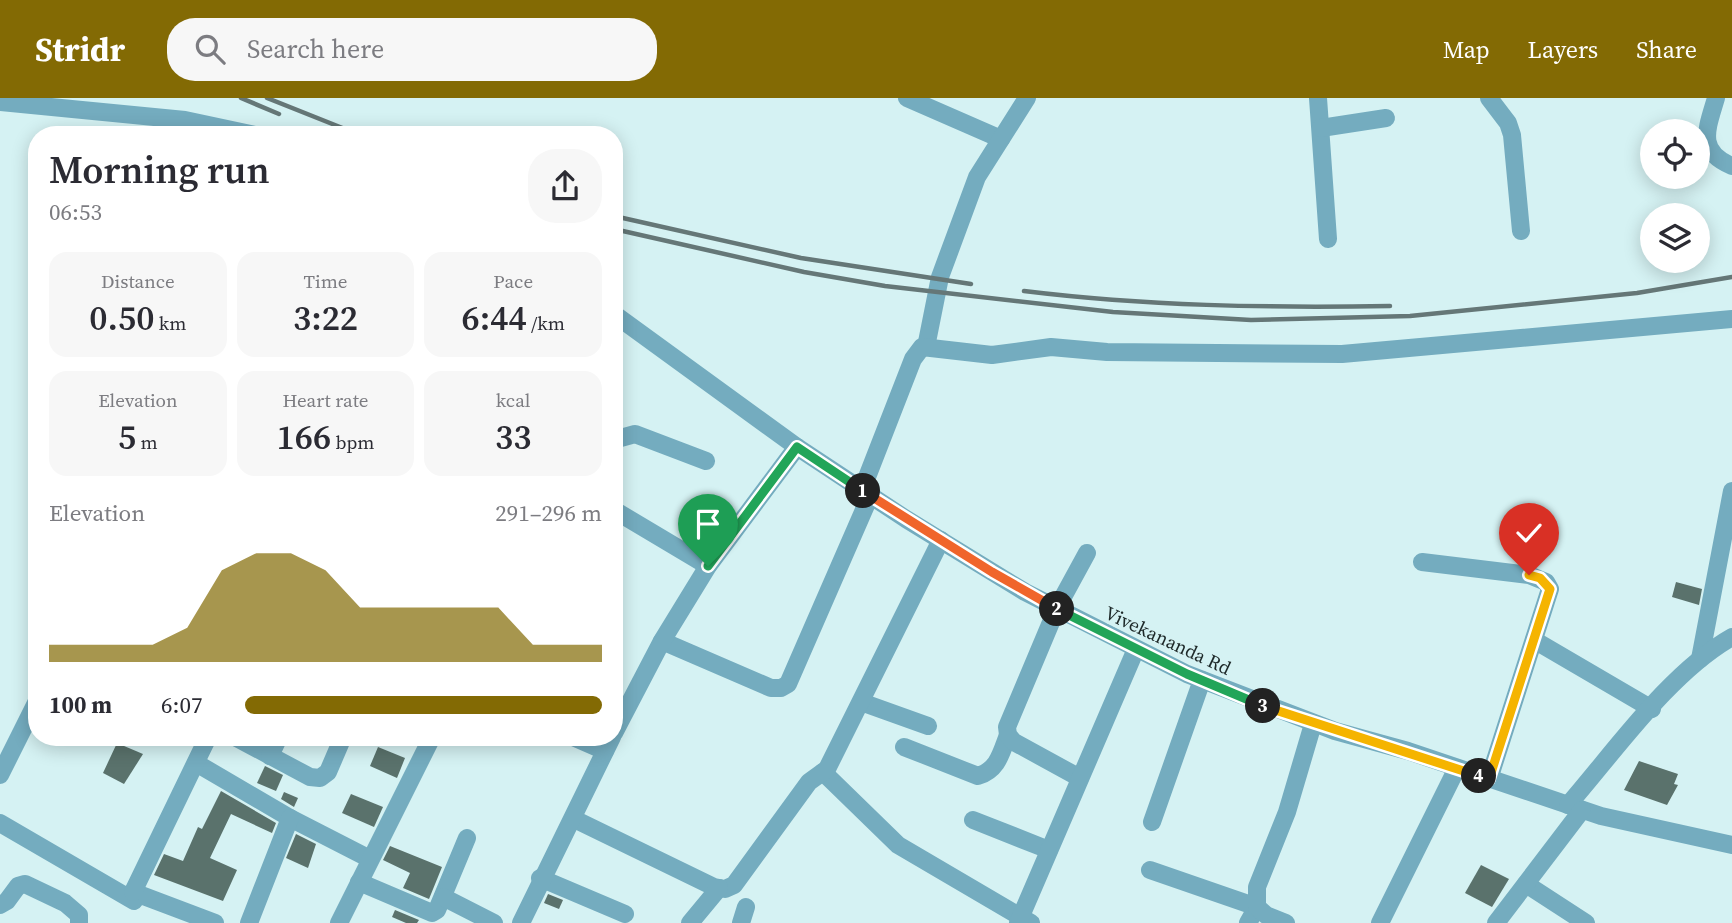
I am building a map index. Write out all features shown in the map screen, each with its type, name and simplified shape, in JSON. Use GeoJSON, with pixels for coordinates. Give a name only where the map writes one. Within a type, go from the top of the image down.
{"type":"FeatureCollection","features":[{"type":"Feature","properties":{"kind":"street"},"geometry":{"type":"LineString","coordinates":[[907,98],[1001,139]]}},
{"type":"Feature","properties":{"kind":"street"},"geometry":{"type":"LineString","coordinates":[[926,347],[940,277],[977,177],[1027,98]]}},
{"type":"Feature","properties":{"kind":"street"},"geometry":{"type":"LineString","coordinates":[[1318,98],[1328,239]]}},
{"type":"Feature","properties":{"kind":"street"},"geometry":{"type":"LineString","coordinates":[[1489,98],[1508,123],[1512,135],[1521,230]]}},
{"type":"Feature","properties":{"kind":"street"},"geometry":{"type":"LineString","coordinates":[[1716,98],[1707,127],[1707,144],[1710,153],[1732,166]]}},
{"type":"Feature","properties":{"kind":"street"},"geometry":{"type":"LineString","coordinates":[[0,102],[185,120],[213,126]]}},
{"type":"Feature","properties":{"kind":"street"},"geometry":{"type":"LineString","coordinates":[[1321,128],[1386,118]]}},
{"type":"Feature","properties":{"kind":"street"},"geometry":{"type":"LineString","coordinates":[[662,641],[771,688],[788,684],[866,493],[913,359],[917,351],[926,347],[992,355],[1051,347],[1107,352],[1342,354],[1732,319]]}},
{"type":"Feature","properties":{"kind":"street","name":"Vivekananda Rd"},"geometry":{"type":"LineString","coordinates":[[623,321],[797,447],[866,493],[1056,608],[1136,649],[1202,680],[1313,723],[1575,808],[1732,845]]}},
{"type":"Feature","properties":{"kind":"street"},"geometry":{"type":"LineString","coordinates":[[623,438],[635,435],[706,461]]}},
{"type":"Feature","properties":{"kind":"street"},"geometry":{"type":"LineString","coordinates":[[623,717],[662,641],[708,566],[797,447]]}},
{"type":"Feature","properties":{"kind":"street"},"geometry":{"type":"LineString","coordinates":[[1700,659],[1732,491]]}},
{"type":"Feature","properties":{"kind":"street"},"geometry":{"type":"LineString","coordinates":[[623,515],[708,566]]}},
{"type":"Feature","properties":{"kind":"street"},"geometry":{"type":"LineString","coordinates":[[574,819],[719,888],[734,886],[810,782],[827,769],[941,540]]}},
{"type":"Feature","properties":{"kind":"street"},"geometry":{"type":"LineString","coordinates":[[904,747],[978,776],[989,773],[997,763],[1008,735],[1011,716],[1056,608],[1087,553]]}},
{"type":"Feature","properties":{"kind":"street"},"geometry":{"type":"LineString","coordinates":[[1422,562],[1529,575],[1546,582],[1550,589],[1489,779]]}},
{"type":"Feature","properties":{"kind":"street"},"geometry":{"type":"LineString","coordinates":[[1496,923],[1526,884],[1575,808],[1652,709],[1700,659],[1732,637]]}},
{"type":"Feature","properties":{"kind":"street"},"geometry":{"type":"LineString","coordinates":[[1534,640],[1652,709]]}},
{"type":"Feature","properties":{"kind":"street"},"geometry":{"type":"LineString","coordinates":[[823,772],[898,845],[1023,922],[1049,850],[1136,649]]}},
{"type":"Feature","properties":{"kind":"street"},"geometry":{"type":"LineString","coordinates":[[1152,822],[1202,680]]}},
{"type":"Feature","properties":{"kind":"street"},"geometry":{"type":"LineString","coordinates":[[860,702],[928,726]]}},
{"type":"Feature","properties":{"kind":"street"},"geometry":{"type":"LineString","coordinates":[[0,775],[28,719]]}},
{"type":"Feature","properties":{"kind":"street"},"geometry":{"type":"LineString","coordinates":[[1252,915],[1257,887],[1287,812],[1313,723]]}},
{"type":"Feature","properties":{"kind":"street"},"geometry":{"type":"LineString","coordinates":[[1008,735],[1014,742],[1080,778]]}},
{"type":"Feature","properties":{"kind":"street"},"geometry":{"type":"LineString","coordinates":[[0,823],[134,901],[133,892],[204,746]]}},
{"type":"Feature","properties":{"kind":"street"},"geometry":{"type":"LineString","coordinates":[[252,746],[310,777],[320,778],[328,772],[339,746]]}},
{"type":"Feature","properties":{"kind":"street"},"geometry":{"type":"LineString","coordinates":[[270,756],[275,746]]}},
{"type":"Feature","properties":{"kind":"street"},"geometry":{"type":"LineString","coordinates":[[339,923],[427,746]]}},
{"type":"Feature","properties":{"kind":"street"},"geometry":{"type":"LineString","coordinates":[[521,923],[540,878],[574,819],[608,746]]}},
{"type":"Feature","properties":{"kind":"street"},"geometry":{"type":"LineString","coordinates":[[196,763],[290,818],[370,859]]}},
{"type":"Feature","properties":{"kind":"street"},"geometry":{"type":"LineString","coordinates":[[1380,923],[1457,768]]}},
{"type":"Feature","properties":{"kind":"street"},"geometry":{"type":"LineString","coordinates":[[249,923],[290,818]]}},
{"type":"Feature","properties":{"kind":"street"},"geometry":{"type":"LineString","coordinates":[[973,820],[1049,850]]}},
{"type":"Feature","properties":{"kind":"street"},"geometry":{"type":"LineString","coordinates":[[359,882],[428,912],[437,910],[467,838]]}},
{"type":"Feature","properties":{"kind":"street"},"geometry":{"type":"LineString","coordinates":[[1150,870],[1252,915],[1265,915],[1286,923]]}},
{"type":"Feature","properties":{"kind":"street"},"geometry":{"type":"LineString","coordinates":[[540,878],[625,914]]}},
{"type":"Feature","properties":{"kind":"street"},"geometry":{"type":"LineString","coordinates":[[0,905],[7,901],[18,886],[24,884],[65,903],[79,915],[79,923]]}},
{"type":"Feature","properties":{"kind":"street"},"geometry":{"type":"LineString","coordinates":[[1526,884],[1586,923]]}},
{"type":"Feature","properties":{"kind":"street"},"geometry":{"type":"LineString","coordinates":[[691,923],[719,888]]}},
{"type":"Feature","properties":{"kind":"street"},"geometry":{"type":"LineString","coordinates":[[133,892],[215,923]]}},
{"type":"Feature","properties":{"kind":"street"},"geometry":{"type":"LineString","coordinates":[[443,897],[494,923]]}},
{"type":"Feature","properties":{"kind":"building"},"geometry":{"type":"Polygon","coordinates":[[[1676,582],[1702,589],[1699,605],[1672,597],[1676,582]]]}},
{"type":"Feature","properties":{"kind":"building"},"geometry":{"type":"Polygon","coordinates":[[[116,746],[124,746],[143,754],[124,784],[103,773],[116,746]]]}},
{"type":"Feature","properties":{"kind":"building"},"geometry":{"type":"Polygon","coordinates":[[[378,747],[405,758],[397,778],[370,766],[378,747]]]}},
{"type":"Feature","properties":{"kind":"building"},"geometry":{"type":"Polygon","coordinates":[[[1639,761],[1678,774],[1674,784],[1678,785],[1667,805],[1624,790],[1639,761]]]}},
{"type":"Feature","properties":{"kind":"building"},"geometry":{"type":"Polygon","coordinates":[[[265,766],[283,775],[276,791],[257,783],[265,766]]]}},
{"type":"Feature","properties":{"kind":"building"},"geometry":{"type":"Polygon","coordinates":[[[221,791],[276,823],[272,833],[231,814],[210,858],[237,870],[223,901],[154,875],[164,854],[183,861],[198,827],[202,829],[221,791]]]}},
{"type":"Feature","properties":{"kind":"building"},"geometry":{"type":"Polygon","coordinates":[[[284,792],[298,798],[294,807],[281,799],[284,792]]]}},
{"type":"Feature","properties":{"kind":"building"},"geometry":{"type":"Polygon","coordinates":[[[351,794],[383,807],[374,827],[342,813],[351,794]]]}},
{"type":"Feature","properties":{"kind":"building"},"geometry":{"type":"Polygon","coordinates":[[[296,834],[316,844],[308,868],[286,858],[296,834]]]}},
{"type":"Feature","properties":{"kind":"building"},"geometry":{"type":"Polygon","coordinates":[[[390,846],[442,867],[429,899],[403,888],[410,873],[383,860],[390,846]]]}},
{"type":"Feature","properties":{"kind":"building"},"geometry":{"type":"Polygon","coordinates":[[[1481,865],[1509,879],[1492,907],[1465,893],[1481,865]]]}},
{"type":"Feature","properties":{"kind":"building"},"geometry":{"type":"Polygon","coordinates":[[[548,894],[563,900],[559,909],[544,903],[548,894]]]}},
{"type":"Feature","properties":{"kind":"building"},"geometry":{"type":"Polygon","coordinates":[[[395,910],[419,920],[417,923],[406,923],[392,917],[395,910]]]}},
{"type":"Feature","properties":{"kind":"railway"},"geometry":{"type":"LineString","coordinates":[[241,98],[279,114]]}},
{"type":"Feature","properties":{"kind":"railway"},"geometry":{"type":"LineString","coordinates":[[267,98],[337,126]]}},
{"type":"Feature","properties":{"kind":"railway"},"geometry":{"type":"LineString","coordinates":[[623,218],[801,258],[971,284]]}},
{"type":"Feature","properties":{"kind":"railway"},"geometry":{"type":"LineString","coordinates":[[623,231],[804,272],[885,286],[1113,312],[1251,320],[1410,316],[1637,293],[1732,277]]}},
{"type":"Feature","properties":{"kind":"railway"},"geometry":{"type":"LineString","coordinates":[[1024,291],[1207,305],[1390,306]]}},
{"type":"Feature","properties":{"kind":"route"},"geometry":{"type":"LineString","coordinates":[[708,566],[797,447],[906,519],[1026,592],[1187,674],[1258,704],[1335,731],[1409,751],[1489,779],[1550,589],[1546,582],[1529,575]]}}]}
